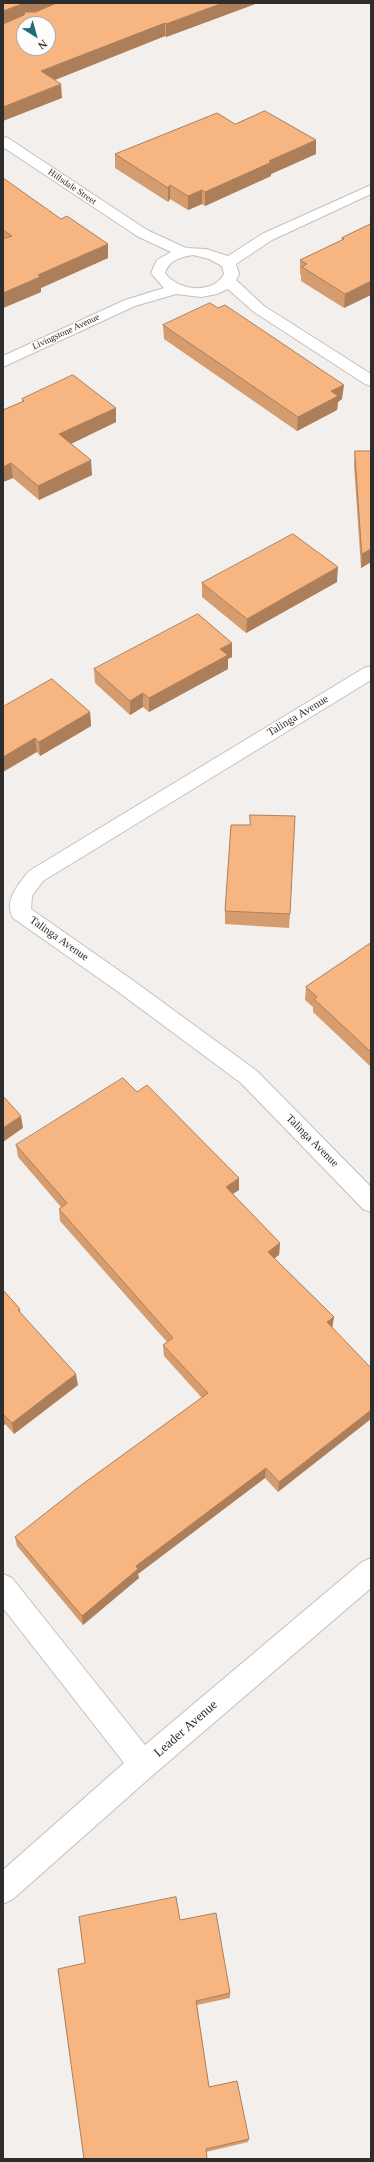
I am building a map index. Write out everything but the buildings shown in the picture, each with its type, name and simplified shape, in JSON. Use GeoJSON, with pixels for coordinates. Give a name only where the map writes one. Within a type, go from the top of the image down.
{"type":"FeatureCollection","features":[{"type":"Feature","properties":{"kind":"street","name":"Hillsdale Street"},"geometry":{"type":"LineString","coordinates":[[3,141],[142,233],[184,252]]}},
{"type":"Feature","properties":{"kind":"street"},"geometry":{"type":"LineString","coordinates":[[228,263],[267,237],[371,189]]}},
{"type":"Feature","properties":{"kind":"street","name":"Hillsdale Street"},"geometry":{"type":"LineString","coordinates":[[142,233],[163,262]]}},
{"type":"Feature","properties":{"kind":"street"},"geometry":{"type":"LineString","coordinates":[[209,253],[228,263],[231,268],[231,275],[228,281],[217,288],[209,291],[187,292],[177,290],[164,284],[158,273],[163,262],[184,252],[209,253],[267,237]]}},
{"type":"Feature","properties":{"kind":"street","name":"Livingstone Avenue"},"geometry":{"type":"LineString","coordinates":[[130,303],[161,279]]}},
{"type":"Feature","properties":{"kind":"street"},"geometry":{"type":"LineString","coordinates":[[228,281],[259,309],[371,381]]}},
{"type":"Feature","properties":{"kind":"street","name":"Livingstone Avenue"},"geometry":{"type":"LineString","coordinates":[[3,362],[130,303],[177,290]]}},
{"type":"Feature","properties":{"kind":"street"},"geometry":{"type":"LineString","coordinates":[[209,291],[259,309]]}},
{"type":"Feature","properties":{"kind":"street","name":"Talinga Avenue"},"geometry":{"type":"LineString","coordinates":[[371,672],[36,876],[22,894],[20,912],[124,985],[249,1077],[371,1202]]}},
{"type":"Feature","properties":{"kind":"street","name":"Leader Avenue"},"geometry":{"type":"LineString","coordinates":[[3,1889],[143,1765],[371,1570]]}},
{"type":"Feature","properties":{"kind":"street"},"geometry":{"type":"LineString","coordinates":[[3,1587],[143,1765]]}}]}
